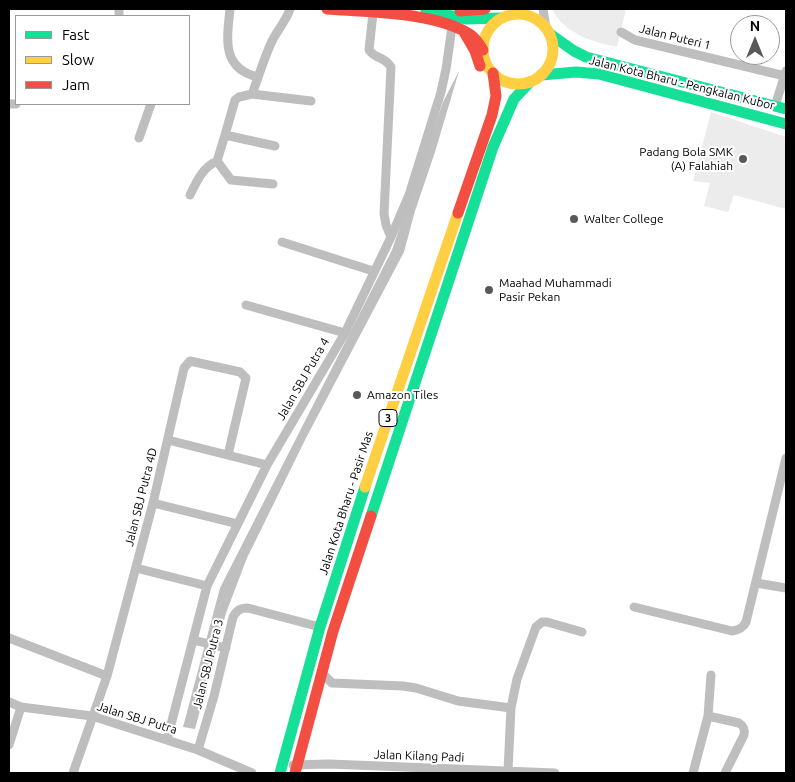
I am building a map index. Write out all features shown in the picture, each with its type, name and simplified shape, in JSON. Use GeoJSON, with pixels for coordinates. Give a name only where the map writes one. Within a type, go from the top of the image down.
{"type":"FeatureCollection","features":[{"type":"Feature","properties":{"kind":"main road"},"geometry":{"type":"LineString","coordinates":[[328,9],[430,21],[452,27],[464,32],[477,41],[493,73],[501,79],[510,82],[530,82],[541,75],[546,70],[552,56],[552,41],[548,31],[535,18],[516,12],[501,18],[493,24],[488,32],[483,50]]}},
{"type":"Feature","properties":{"kind":"main road"},"geometry":{"type":"LineString","coordinates":[[416,9],[467,19],[501,18]]}},
{"type":"Feature","properties":{"kind":"main road"},"geometry":{"type":"LineString","coordinates":[[427,9],[456,11],[485,9]]}},
{"type":"Feature","properties":{"kind":"main road","name":"Jalan Kota Bharu - Pengkalan Kubor"},"geometry":{"type":"LineString","coordinates":[[548,31],[574,51],[586,57],[781,108]]}},
{"type":"Feature","properties":{"kind":"main road"},"geometry":{"type":"LineString","coordinates":[[464,32],[475,51],[485,84],[487,127]]}},
{"type":"Feature","properties":{"kind":"main road","name":"Jalan Kota Bharu - Pengkalan Kubor"},"geometry":{"type":"LineString","coordinates":[[541,75],[576,72],[599,74],[786,124]]}},
{"type":"Feature","properties":{"kind":"main road","name":"Jalan Kota Bharu - Pasir Mas"},"geometry":{"type":"LineString","coordinates":[[281,769],[320,627],[378,446],[495,104],[496,87],[493,73]]}},
{"type":"Feature","properties":{"kind":"main road","name":"3"},"geometry":{"type":"LineString","coordinates":[[297,769],[333,631],[493,147],[514,99],[530,82]]}},
{"type":"Feature","properties":{"kind":"street"},"geometry":{"type":"LineString","coordinates":[[230,9],[226,43],[228,51],[239,69],[247,74],[258,77]]}},
{"type":"Feature","properties":{"kind":"street"},"geometry":{"type":"LineString","coordinates":[[252,94],[270,45],[285,22],[290,9]]}},
{"type":"Feature","properties":{"kind":"street"},"geometry":{"type":"LineString","coordinates":[[543,9],[548,31]]}},
{"type":"Feature","properties":{"kind":"street"},"geometry":{"type":"LineString","coordinates":[[373,13],[369,50],[372,55],[386,60],[391,67],[384,214],[391,237]]}},
{"type":"Feature","properties":{"kind":"street","name":"Jalan SBJ Putra 4"},"geometry":{"type":"LineString","coordinates":[[167,740],[195,641],[207,586],[267,465],[345,333],[409,195],[441,92],[452,27]]}},
{"type":"Feature","properties":{"kind":"street","name":"Jalan Puteri 1"},"geometry":{"type":"LineString","coordinates":[[620,32],[633,40],[785,73]]}},
{"type":"Feature","properties":{"kind":"street"},"geometry":{"type":"LineString","coordinates":[[781,108],[785,73]]}},
{"type":"Feature","properties":{"kind":"street"},"geometry":{"type":"LineString","coordinates":[[190,195],[202,172],[217,161],[235,100],[252,94],[312,101]]}},
{"type":"Feature","properties":{"kind":"street"},"geometry":{"type":"LineString","coordinates":[[139,138],[151,105]]}},
{"type":"Feature","properties":{"kind":"street"},"geometry":{"type":"LineString","coordinates":[[225,135],[275,146]]}},
{"type":"Feature","properties":{"kind":"street"},"geometry":{"type":"LineString","coordinates":[[217,161],[231,180],[273,184]]}},
{"type":"Feature","properties":{"kind":"street"},"geometry":{"type":"LineString","coordinates":[[282,242],[374,271]]}},
{"type":"Feature","properties":{"kind":"street"},"geometry":{"type":"LineString","coordinates":[[246,305],[345,333]]}},
{"type":"Feature","properties":{"kind":"street","name":"Jalan SBJ Putra 4D"},"geometry":{"type":"LineString","coordinates":[[73,773],[107,676],[153,503],[186,364],[194,361],[240,372],[246,378],[228,455]]}},
{"type":"Feature","properties":{"kind":"street"},"geometry":{"type":"LineString","coordinates":[[168,440],[267,465]]}},
{"type":"Feature","properties":{"kind":"street"},"geometry":{"type":"LineString","coordinates":[[634,607],[732,631],[743,627],[756,583],[786,458]]}},
{"type":"Feature","properties":{"kind":"street"},"geometry":{"type":"LineString","coordinates":[[153,503],[238,524]]}},
{"type":"Feature","properties":{"kind":"street"},"geometry":{"type":"LineString","coordinates":[[136,568],[207,586]]}},
{"type":"Feature","properties":{"kind":"street"},"geometry":{"type":"LineString","coordinates":[[756,583],[786,588]]}},
{"type":"Feature","properties":{"kind":"street","name":"Jalan SBJ Putra 3"},"geometry":{"type":"LineString","coordinates":[[198,750],[214,696],[224,648],[236,611],[241,608],[248,608],[320,627]]}},
{"type":"Feature","properties":{"kind":"street"},"geometry":{"type":"LineString","coordinates":[[508,771],[511,708],[524,659],[539,624],[546,622],[582,632]]}},
{"type":"Feature","properties":{"kind":"street"},"geometry":{"type":"LineString","coordinates":[[9,638],[107,676]]}},
{"type":"Feature","properties":{"kind":"street"},"geometry":{"type":"LineString","coordinates":[[195,641],[224,648]]}},
{"type":"Feature","properties":{"kind":"street"},"geometry":{"type":"LineString","coordinates":[[322,673],[332,683],[403,686],[458,701],[511,708]]}},
{"type":"Feature","properties":{"kind":"street"},"geometry":{"type":"LineString","coordinates":[[693,773],[708,716],[711,675]]}},
{"type":"Feature","properties":{"kind":"street","name":"Jalan SBJ Putra"},"geometry":{"type":"LineString","coordinates":[[9,702],[21,706],[92,716],[198,750],[252,773]]}},
{"type":"Feature","properties":{"kind":"street"},"geometry":{"type":"LineString","coordinates":[[9,744],[21,706]]}},
{"type":"Feature","properties":{"kind":"street"},"geometry":{"type":"LineString","coordinates":[[708,716],[739,723],[745,730],[725,773]]}},
{"type":"Feature","properties":{"kind":"street","name":"Jalan Kilang Padi"},"geometry":{"type":"LineString","coordinates":[[281,769],[555,773]]}},
{"type":"Feature","properties":{"kind":"shaded area"},"geometry":{"type":"Polygon","coordinates":[[[552,9],[626,9],[617,47],[580,36],[564,25],[552,9]]]}},
{"type":"Feature","properties":{"kind":"shaded area"},"geometry":{"type":"Polygon","coordinates":[[[459,71],[404,252],[306,438],[247,558],[226,613],[195,729],[183,727],[220,588],[392,250],[443,102],[459,71]]]}},
{"type":"Feature","properties":{"kind":"shaded area","name":"Padang Bola SMK (A) Falahiah"},"geometry":{"type":"Polygon","coordinates":[[[711,112],[786,137],[786,209],[734,195],[728,212],[704,206],[710,183],[693,181],[711,112]]]}},
{"type":"Feature","properties":{"kind":"traffic: fast"},"geometry":{"type":"LineString","coordinates":[[426,11],[467,19],[501,18]]}},
{"type":"Feature","properties":{"kind":"traffic: fast"},"geometry":{"type":"LineString","coordinates":[[550,34],[586,57],[786,109]]}},
{"type":"Feature","properties":{"kind":"traffic: fast"},"geometry":{"type":"LineString","coordinates":[[541,75],[576,72],[599,74],[786,124]]}},
{"type":"Feature","properties":{"kind":"traffic: fast"},"geometry":{"type":"LineString","coordinates":[[371,516],[493,147],[514,99],[530,82]]}},
{"type":"Feature","properties":{"kind":"traffic: fast"},"geometry":{"type":"LineString","coordinates":[[280,773],[320,627],[365,487]]}},
{"type":"Feature","properties":{"kind":"traffic: slow"},"geometry":{"type":"LineString","coordinates":[[518,14],[531,17],[543,24],[550,36],[553,49],[550,62],[543,74],[531,81],[518,84],[505,81],[493,74],[486,62],[483,49],[486,36],[493,24],[505,17],[518,14]]}},
{"type":"Feature","properties":{"kind":"traffic: slow"},"geometry":{"type":"LineString","coordinates":[[365,487],[458,213]]}},
{"type":"Feature","properties":{"kind":"traffic: jam"},"geometry":{"type":"LineString","coordinates":[[327,9],[382,12],[421,17],[457,27],[471,35],[483,50]]}},
{"type":"Feature","properties":{"kind":"traffic: jam"},"geometry":{"type":"LineString","coordinates":[[460,11],[485,9]]}},
{"type":"Feature","properties":{"kind":"traffic: jam"},"geometry":{"type":"LineString","coordinates":[[464,32],[475,51],[480,66]]}},
{"type":"Feature","properties":{"kind":"traffic: jam"},"geometry":{"type":"LineString","coordinates":[[458,213],[492,115],[496,96],[493,73]]}},
{"type":"Feature","properties":{"kind":"traffic: jam"},"geometry":{"type":"LineString","coordinates":[[295,773],[333,631],[371,516]]}},
{"type":"Feature","properties":{"kind":"place","name":"Padang Bola SMK (A) Falahiah"},"geometry":{"type":"Point","coordinates":[743,159]}},
{"type":"Feature","properties":{"kind":"place","name":"Walter College"},"geometry":{"type":"Point","coordinates":[574,219]}},
{"type":"Feature","properties":{"kind":"place","name":"Maahad Muhammadi Pasir Pekan"},"geometry":{"type":"Point","coordinates":[489,290]}},
{"type":"Feature","properties":{"kind":"place","name":"Amazon Tiles"},"geometry":{"type":"Point","coordinates":[357,395]}}]}
